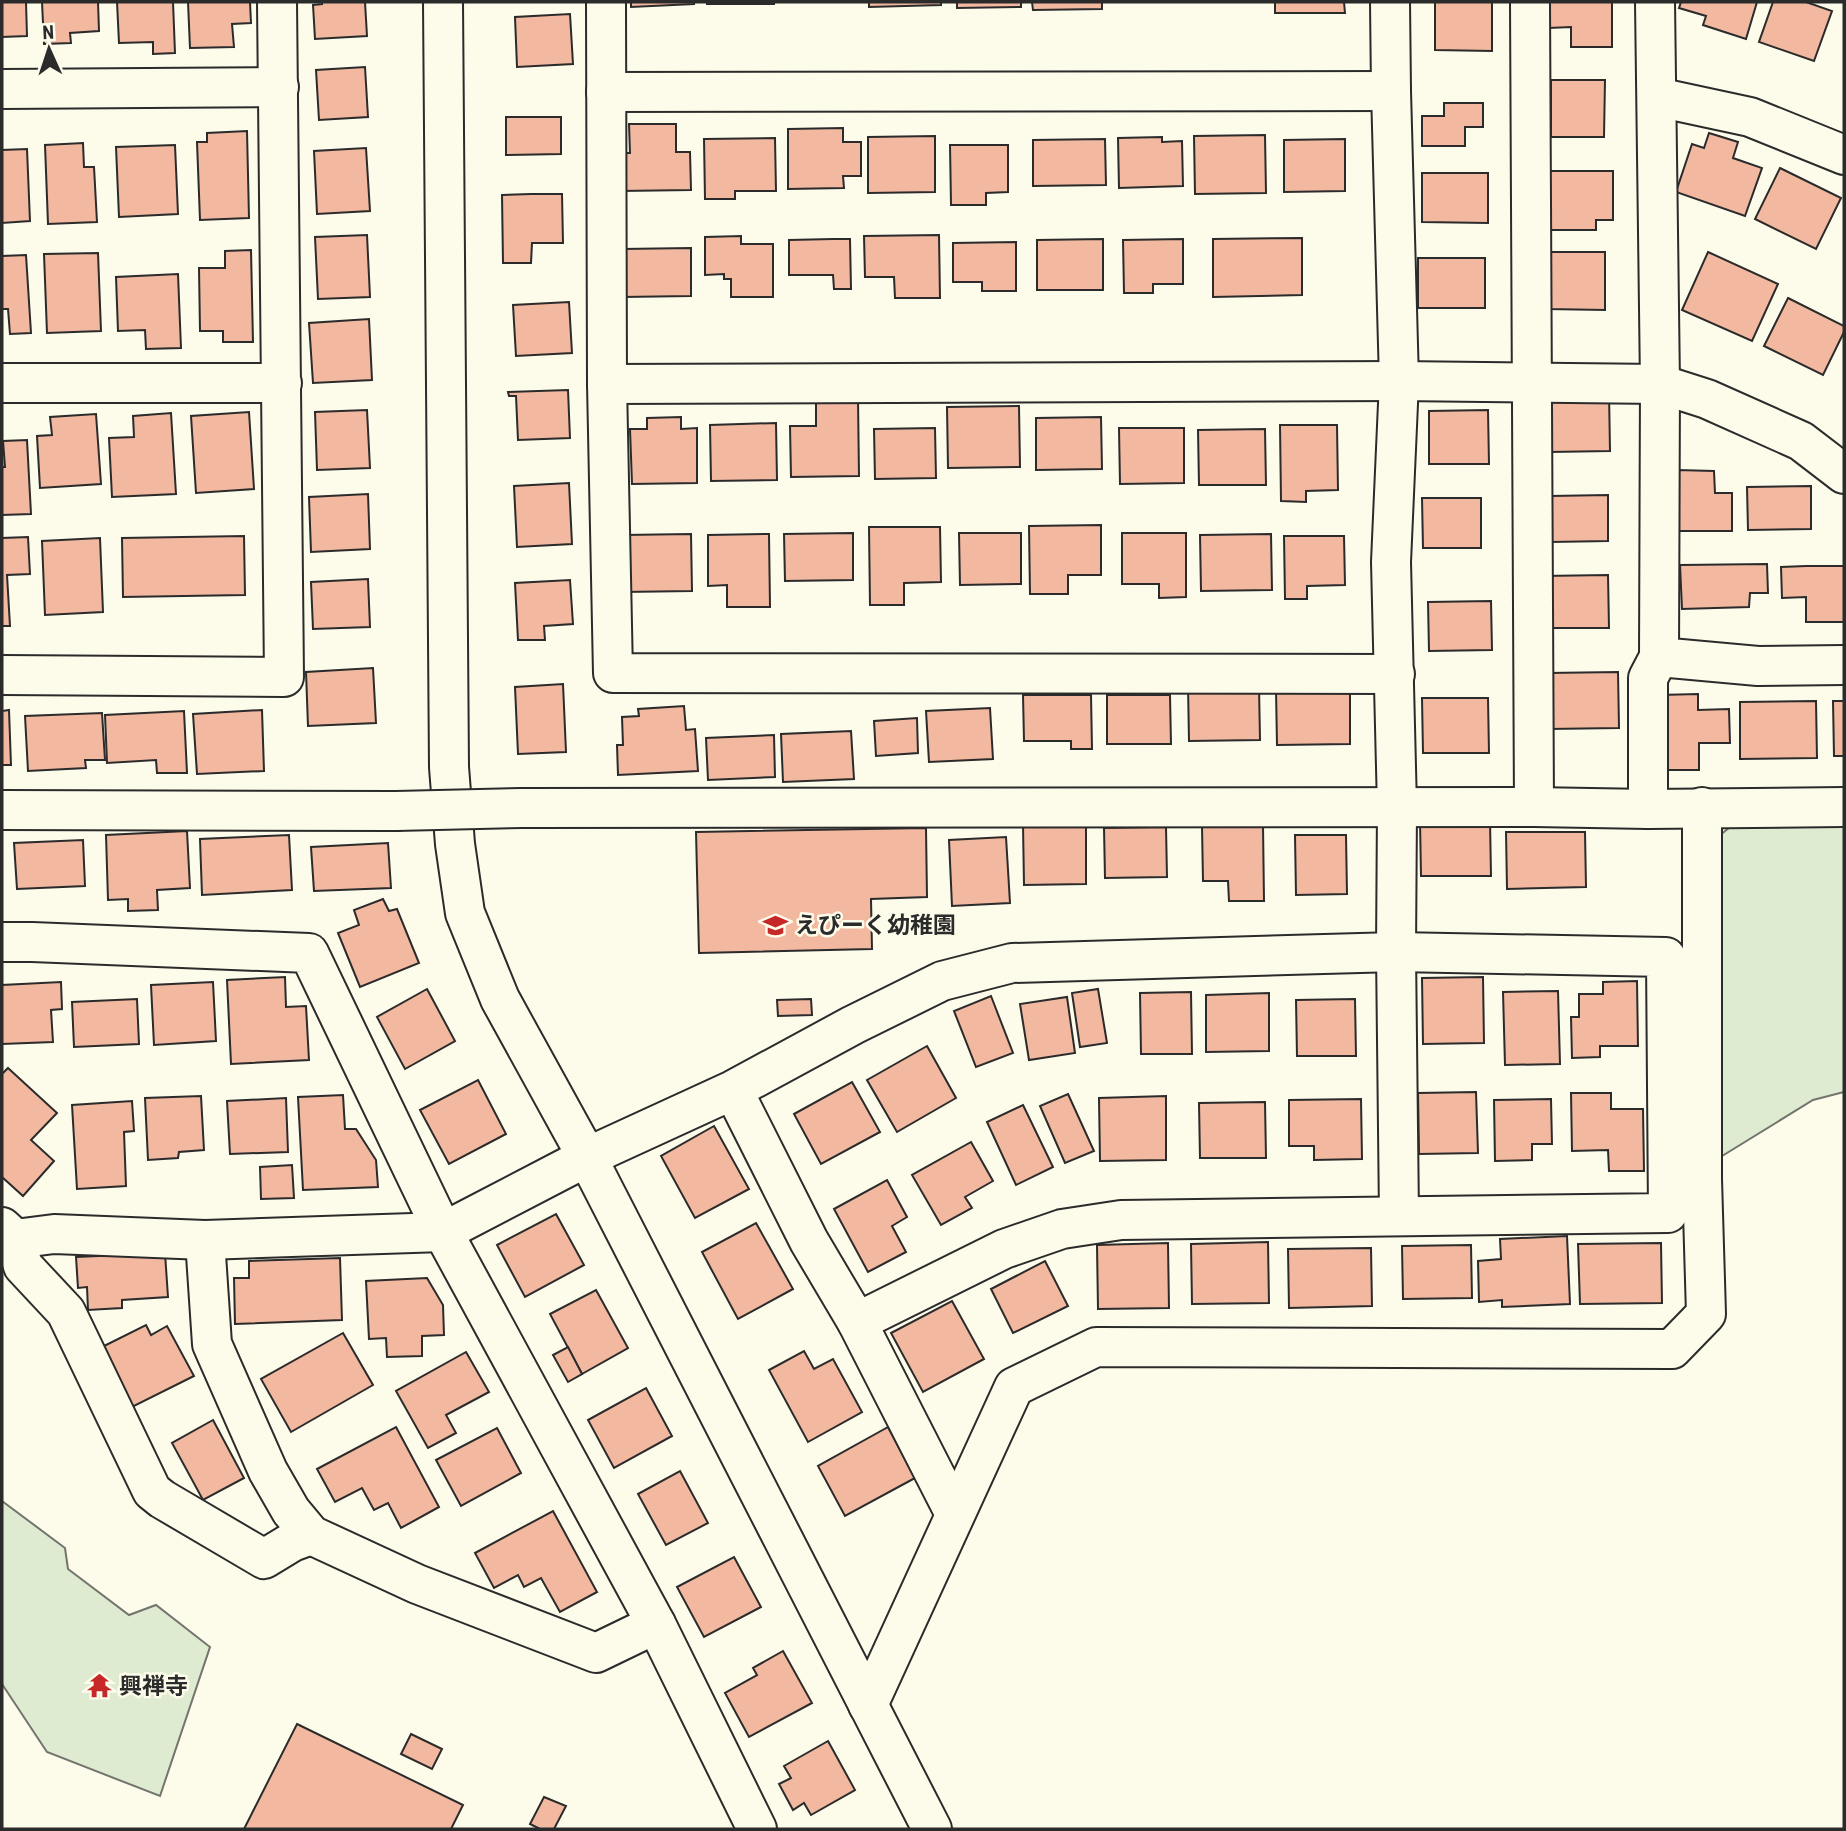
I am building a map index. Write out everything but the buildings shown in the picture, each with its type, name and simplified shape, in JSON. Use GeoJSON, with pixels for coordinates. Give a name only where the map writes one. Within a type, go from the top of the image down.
{"type":"FeatureCollection","features":[{"type":"Feature","properties":{"kind":"street"},"geometry":{"type":"LineString","coordinates":[[2,675],[284,677],[278,2]]}},
{"type":"Feature","properties":{"kind":"street"},"geometry":{"type":"LineString","coordinates":[[443,2],[449,767],[455,844],[465,913],[499,999],[587,1157],[932,1829]]}},
{"type":"Feature","properties":{"kind":"street"},"geometry":{"type":"LineString","coordinates":[[606,2],[607,384],[614,673],[1395,674]]}},
{"type":"Feature","properties":{"kind":"street"},"geometry":{"type":"LineString","coordinates":[[1390,2],[1399,381],[1391,562],[1397,808],[1399,1216]]}},
{"type":"Feature","properties":{"kind":"street"},"geometry":{"type":"LineString","coordinates":[[1530,2],[1534,807]]}},
{"type":"Feature","properties":{"kind":"street"},"geometry":{"type":"LineString","coordinates":[[1648,809],[1648,678],[1659,657],[1660,383],[1655,2]]}},
{"type":"Feature","properties":{"kind":"street"},"geometry":{"type":"LineString","coordinates":[[2,89],[279,87]]}},
{"type":"Feature","properties":{"kind":"street"},"geometry":{"type":"LineString","coordinates":[[606,92],[1391,91]]}},
{"type":"Feature","properties":{"kind":"street"},"geometry":{"type":"LineString","coordinates":[[1657,97],[1750,117],[1844,155]]}},
{"type":"Feature","properties":{"kind":"street"},"geometry":{"type":"LineString","coordinates":[[607,384],[1399,381],[1660,383],[1707,399],[1801,441],[1844,474]]}},
{"type":"Feature","properties":{"kind":"street"},"geometry":{"type":"LineString","coordinates":[[2,383],[282,383]]}},
{"type":"Feature","properties":{"kind":"street"},"geometry":{"type":"LineString","coordinates":[[1659,657],[1758,666],[1844,665]]}},
{"type":"Feature","properties":{"kind":"street"},"geometry":{"type":"LineString","coordinates":[[868,1705],[1014,1387],[1096,1347],[1672,1349],[1706,1314],[1702,1179],[1702,807]]}},
{"type":"Feature","properties":{"kind":"street"},"geometry":{"type":"LineString","coordinates":[[2,810],[1844,807]]}},
{"type":"Feature","properties":{"kind":"street"},"geometry":{"type":"LineString","coordinates":[[2,942],[309,953],[443,1232],[656,1624],[757,1829]]}},
{"type":"Feature","properties":{"kind":"street"},"geometry":{"type":"LineString","coordinates":[[311,1535],[292,1542],[264,1559],[152,1491],[66,1312],[23,1266],[8,1233],[205,1240],[443,1232],[587,1157],[733,1090],[853,1025],[942,981],[1012,963],[1396,952],[1666,957],[1668,1213],[1121,1220],[1062,1229],[1004,1249],[858,1322]]}},
{"type":"Feature","properties":{"kind":"street"},"geometry":{"type":"LineString","coordinates":[[733,1090],[810,1241],[858,1322],[955,1514]]}},
{"type":"Feature","properties":{"kind":"street"},"geometry":{"type":"LineString","coordinates":[[205,1240],[212,1344],[268,1471],[291,1511],[311,1535],[417,1584],[596,1653],[656,1624]]}},
{"type":"Feature","properties":{"kind":"green space"},"geometry":{"type":"Polygon","coordinates":[[[1844,822],[1844,1092],[1813,1100],[1722,1156],[1719,836],[1735,823],[1844,822]]]}},
{"type":"Feature","properties":{"kind":"green space","name":"興禅寺"},"geometry":{"type":"Polygon","coordinates":[[[2,1501],[65,1548],[68,1569],[129,1615],[156,1605],[210,1647],[160,1796],[47,1752],[2,1684],[2,1501]]]}},
{"type":"Feature","properties":{"kind":"place","name":"えぴーく幼稚園"},"geometry":{"type":"Point","coordinates":[775,925]}},
{"type":"Feature","properties":{"kind":"place","name":"興禅寺"},"geometry":{"type":"Point","coordinates":[99,1686]}}]}
